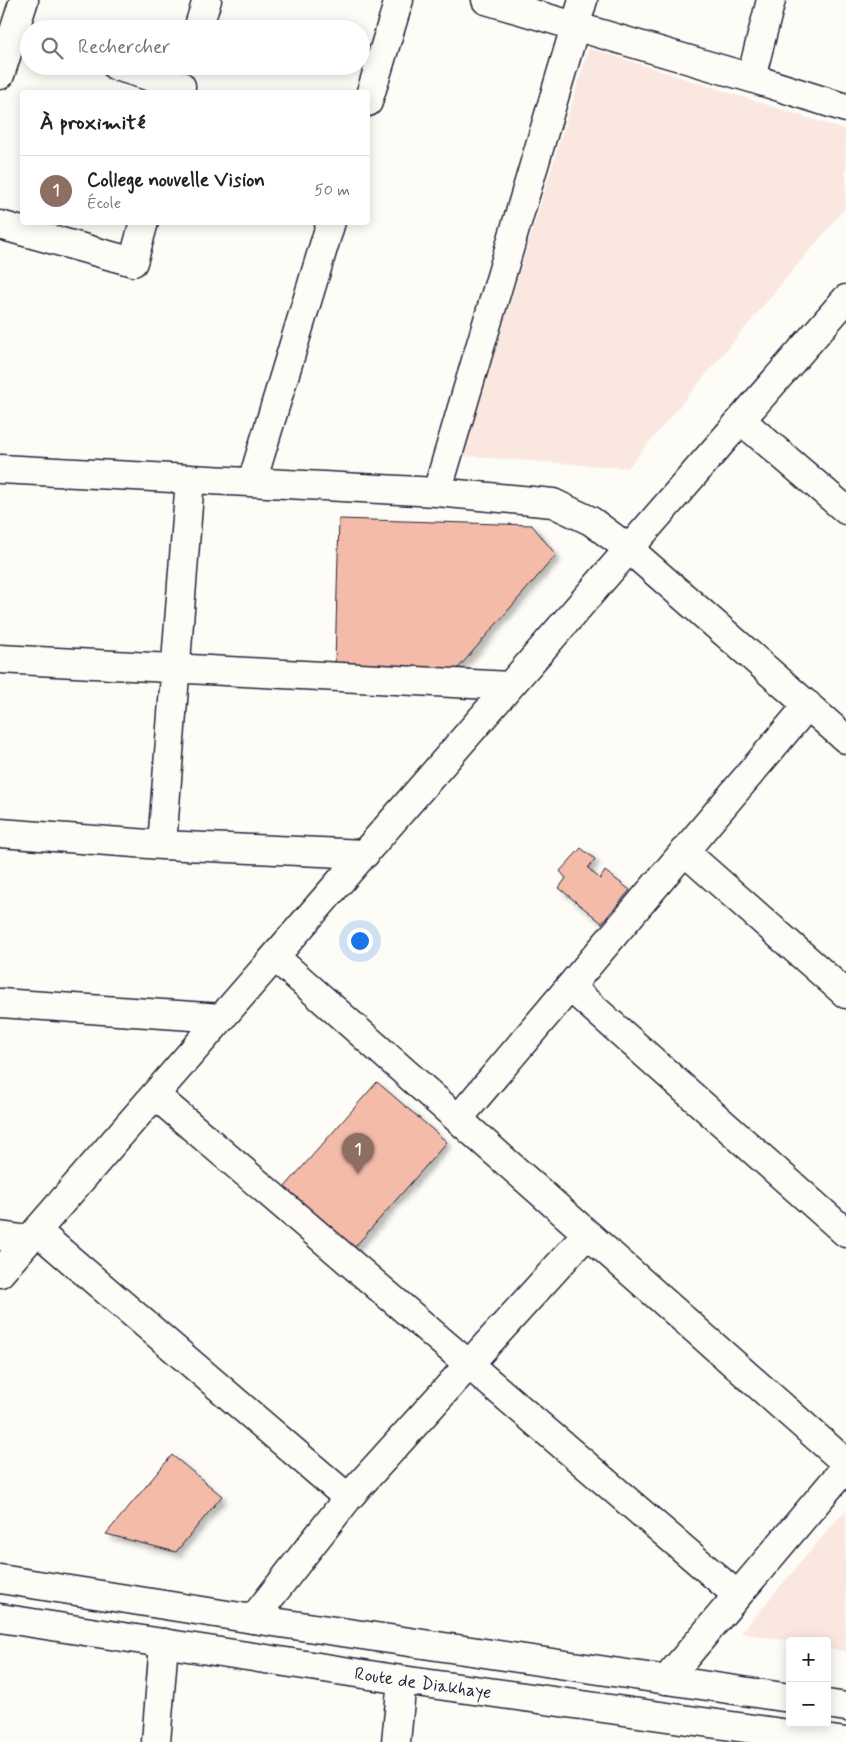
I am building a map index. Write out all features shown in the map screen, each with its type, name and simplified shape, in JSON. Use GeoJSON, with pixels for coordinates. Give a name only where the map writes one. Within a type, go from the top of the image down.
{"type":"FeatureCollection","features":[{"type":"Feature","properties":{"kind":"street"},"geometry":{"type":"LineString","coordinates":[[0,75],[24,0]]}},
{"type":"Feature","properties":{"kind":"street"},"geometry":{"type":"LineString","coordinates":[[201,20],[207,0]]}},
{"type":"Feature","properties":{"kind":"street"},"geometry":{"type":"LineString","coordinates":[[370,95],[398,0]]}},
{"type":"Feature","properties":{"kind":"street"},"geometry":{"type":"LineString","coordinates":[[486,0],[846,108]]}},
{"type":"Feature","properties":{"kind":"street"},"geometry":{"type":"LineString","coordinates":[[436,492],[573,27],[583,0]]}},
{"type":"Feature","properties":{"kind":"street"},"geometry":{"type":"LineString","coordinates":[[751,78],[771,0]]}},
{"type":"Feature","properties":{"kind":"street"},"geometry":{"type":"LineString","coordinates":[[153,75],[182,82]]}},
{"type":"Feature","properties":{"kind":"street"},"geometry":{"type":"LineString","coordinates":[[0,225],[133,262],[143,225]]}},
{"type":"Feature","properties":{"kind":"street"},"geometry":{"type":"LineString","coordinates":[[252,482],[330,225]]}},
{"type":"Feature","properties":{"kind":"street"},"geometry":{"type":"LineString","coordinates":[[0,1273],[846,299]]}},
{"type":"Feature","properties":{"kind":"street"},"geometry":{"type":"LineString","coordinates":[[741,420],[846,510]]}},
{"type":"Feature","properties":{"kind":"street"},"geometry":{"type":"LineString","coordinates":[[0,469],[436,492],[553,503],[591,521],[630,549],[846,738]]}},
{"type":"Feature","properties":{"kind":"street"},"geometry":{"type":"LineString","coordinates":[[162,845],[190,479]]}},
{"type":"Feature","properties":{"kind":"street"},"geometry":{"type":"LineString","coordinates":[[0,659],[175,670],[510,686]]}},
{"type":"Feature","properties":{"kind":"street"},"geometry":{"type":"LineString","coordinates":[[458,1119],[808,705]]}},
{"type":"Feature","properties":{"kind":"street"},"geometry":{"type":"LineString","coordinates":[[0,833],[162,845],[365,854]]}},
{"type":"Feature","properties":{"kind":"street"},"geometry":{"type":"LineString","coordinates":[[684,852],[846,994]]}},
{"type":"Feature","properties":{"kind":"street"},"geometry":{"type":"LineString","coordinates":[[274,958],[458,1119],[846,1465],[666,1680]]}},
{"type":"Feature","properties":{"kind":"street"},"geometry":{"type":"LineString","coordinates":[[570,987],[846,1233]]}},
{"type":"Feature","properties":{"kind":"street"},"geometry":{"type":"LineString","coordinates":[[0,1003],[222,1018]]}},
{"type":"Feature","properties":{"kind":"street"},"geometry":{"type":"LineString","coordinates":[[155,1095],[737,1595]]}},
{"type":"Feature","properties":{"kind":"street"},"geometry":{"type":"LineString","coordinates":[[253,1619],[348,1498],[587,1234]]}},
{"type":"Feature","properties":{"kind":"street"},"geometry":{"type":"LineString","coordinates":[[0,1236],[33,1235],[348,1498]]}},
{"type":"Feature","properties":{"kind":"street","name":"Route de Diakhaye"},"geometry":{"type":"LineString","coordinates":[[0,1579],[253,1619],[786,1697]]}},
{"type":"Feature","properties":{"kind":"street","name":"Route de Diakhaye"},"geometry":{"type":"LineString","coordinates":[[0,1618],[402,1680],[846,1742]]}},
{"type":"Feature","properties":{"kind":"street"},"geometry":{"type":"LineString","coordinates":[[156,1742],[164,1643]]}},
{"type":"Feature","properties":{"kind":"street"},"geometry":{"type":"LineString","coordinates":[[396,1742],[402,1680]]}},
{"type":"Feature","properties":{"kind":"street"},"geometry":{"type":"LineString","coordinates":[[831,1705],[846,1707]]}},
{"type":"Feature","properties":{"kind":"shaded area"},"geometry":{"type":"Polygon","coordinates":[[[589,48],[846,130],[846,207],[628,468],[462,456],[589,48]]]}},
{"type":"Feature","properties":{"kind":"shaded area"},"geometry":{"type":"Polygon","coordinates":[[[846,1509],[846,1651],[831,1649],[831,1637],[786,1637],[786,1640],[741,1633],[846,1509]]]}},
{"type":"Feature","properties":{"kind":"building"},"geometry":{"type":"Polygon","coordinates":[[[339,519],[532,525],[556,555],[454,673],[335,663],[339,519]]]}},
{"type":"Feature","properties":{"kind":"building"},"geometry":{"type":"Polygon","coordinates":[[[581,848],[595,859],[588,868],[600,879],[605,871],[630,890],[602,923],[559,888],[566,878],[560,871],[581,848]]]}},
{"type":"Feature","properties":{"kind":"building"},"geometry":{"type":"Polygon","coordinates":[[[377,1082],[447,1142],[353,1249],[283,1189],[377,1082]]]}},
{"type":"Feature","properties":{"kind":"building"},"geometry":{"type":"Polygon","coordinates":[[[172,1455],[222,1496],[176,1552],[106,1534],[172,1455]]]}},
{"type":"Feature","properties":{"kind":"place","name":"College nouvelle Vision"},"geometry":{"type":"Point","coordinates":[358,1174]}}]}
